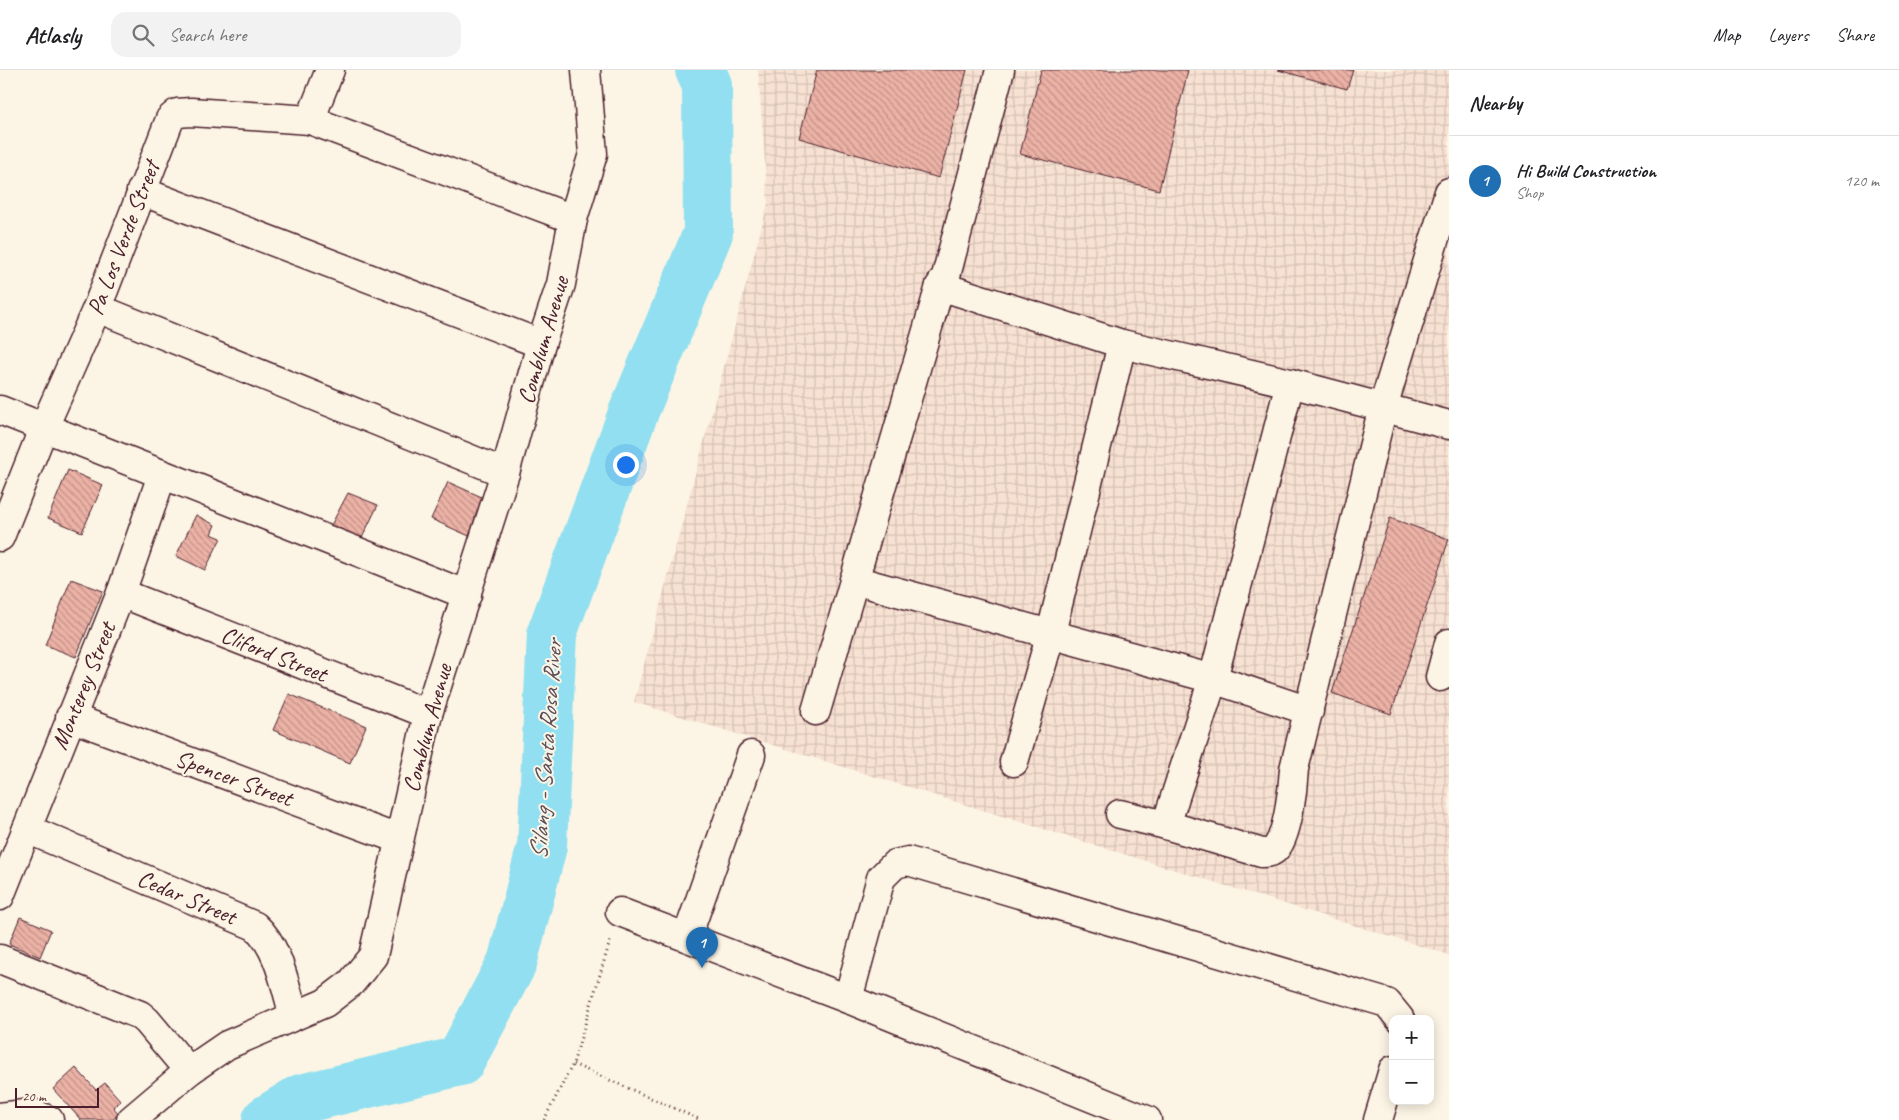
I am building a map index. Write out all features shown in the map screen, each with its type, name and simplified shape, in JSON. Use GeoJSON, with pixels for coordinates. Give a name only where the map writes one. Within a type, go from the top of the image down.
{"type":"FeatureCollection","features":[{"type":"Feature","properties":{"kind":"street"},"geometry":{"type":"LineString","coordinates":[[310,120],[330,70]]}},
{"type":"Feature","properties":{"kind":"street"},"geometry":{"type":"LineString","coordinates":[[573,219],[594,154],[586,70]]}},
{"type":"Feature","properties":{"kind":"street"},"geometry":{"type":"LineString","coordinates":[[816,711],[940,286],[946,276],[1000,70]]}},
{"type":"Feature","properties":{"kind":"street","name":"Pa Los Verde Street"},"geometry":{"type":"LineString","coordinates":[[0,537],[44,427],[97,308],[170,119],[177,113],[310,120],[573,219]]}},
{"type":"Feature","properties":{"kind":"street"},"geometry":{"type":"LineString","coordinates":[[141,190],[541,344]]}},
{"type":"Feature","properties":{"kind":"street"},"geometry":{"type":"LineString","coordinates":[[1120,814],[1166,825],[1246,850],[1262,853],[1275,850],[1282,835],[1292,790],[1294,768],[1383,407],[1449,192]]}},
{"type":"Feature","properties":{"kind":"street","name":"Comblum Avenue"},"geometry":{"type":"LineString","coordinates":[[131,1120],[189,1071],[227,1045],[325,1004],[352,983],[372,956],[428,714],[505,473],[541,344],[562,284],[573,219]]}},
{"type":"Feature","properties":{"kind":"street"},"geometry":{"type":"LineString","coordinates":[[940,286],[1122,344],[1290,383],[1449,425]]}},
{"type":"Feature","properties":{"kind":"street"},"geometry":{"type":"LineString","coordinates":[[97,308],[505,473]]}},
{"type":"Feature","properties":{"kind":"street"},"geometry":{"type":"LineString","coordinates":[[1014,762],[1051,633],[1122,344]]}},
{"type":"Feature","properties":{"kind":"street"},"geometry":{"type":"LineString","coordinates":[[1166,825],[1213,679],[1290,383]]}},
{"type":"Feature","properties":{"kind":"street"},"geometry":{"type":"LineString","coordinates":[[0,410],[467,595]]}},
{"type":"Feature","properties":{"kind":"street","name":"Monterey Street"},"geometry":{"type":"LineString","coordinates":[[0,896],[70,717],[121,594],[162,475]]}},
{"type":"Feature","properties":{"kind":"street"},"geometry":{"type":"LineString","coordinates":[[854,580],[1213,679],[1309,711]]}},
{"type":"Feature","properties":{"kind":"street","name":"Cliford Street"},"geometry":{"type":"LineString","coordinates":[[121,594],[428,714]]}},
{"type":"Feature","properties":{"kind":"street"},"geometry":{"type":"LineString","coordinates":[[1440,677],[1449,643]]}},
{"type":"Feature","properties":{"kind":"street","name":"Spencer Street"},"geometry":{"type":"LineString","coordinates":[[70,717],[398,840]]}},
{"type":"Feature","properties":{"kind":"street"},"geometry":{"type":"LineString","coordinates":[[687,937],[751,755]]}},
{"type":"Feature","properties":{"kind":"street","name":"Cedar Street"},"geometry":{"type":"LineString","coordinates":[[27,829],[255,926],[265,934],[272,947],[294,1016]]}},
{"type":"Feature","properties":{"kind":"street"},"geometry":{"type":"LineString","coordinates":[[848,999],[880,878],[895,864],[908,861],[1387,1003],[1397,1015]]}},
{"type":"Feature","properties":{"kind":"street"},"geometry":{"type":"LineString","coordinates":[[620,912],[848,999],[1147,1120]]}},
{"type":"Feature","properties":{"kind":"street"},"geometry":{"type":"LineString","coordinates":[[0,959],[140,1015],[189,1071]]}},
{"type":"Feature","properties":{"kind":"street"},"geometry":{"type":"LineString","coordinates":[[1378,1120],[1389,1083]]}},
{"type":"Feature","properties":{"kind":"street"},"geometry":{"type":"LineString","coordinates":[[0,1117],[32,1113],[49,1120]]}},
{"type":"Feature","properties":{"kind":"path"},"geometry":{"type":"LineString","coordinates":[[545,1120],[573,1064],[592,994],[620,912]]}},
{"type":"Feature","properties":{"kind":"path"},"geometry":{"type":"LineString","coordinates":[[573,1064],[700,1120]]}},
{"type":"Feature","properties":{"kind":"shaded area"},"geometry":{"type":"Polygon","coordinates":[[[758,70],[1449,70],[1449,955],[634,702],[768,203],[758,70]]]}},
{"type":"Feature","properties":{"kind":"building"},"geometry":{"type":"Polygon","coordinates":[[[817,70],[967,70],[939,178],[799,138],[817,70]]]}},
{"type":"Feature","properties":{"kind":"building"},"geometry":{"type":"Polygon","coordinates":[[[1041,70],[1188,70],[1159,190],[1020,154],[1041,70]]]}},
{"type":"Feature","properties":{"kind":"building"},"geometry":{"type":"Polygon","coordinates":[[[1278,70],[1353,70],[1347,89],[1278,70]]]}},
{"type":"Feature","properties":{"kind":"building"},"geometry":{"type":"Polygon","coordinates":[[[68,470],[103,485],[82,532],[48,518],[68,470]]]}},
{"type":"Feature","properties":{"kind":"building"},"geometry":{"type":"Polygon","coordinates":[[[448,482],[493,502],[476,539],[431,519],[448,482]]]}},
{"type":"Feature","properties":{"kind":"building"},"geometry":{"type":"Polygon","coordinates":[[[348,493],[378,505],[361,540],[328,531],[348,493]]]}},
{"type":"Feature","properties":{"kind":"building"},"geometry":{"type":"Polygon","coordinates":[[[196,515],[215,525],[211,534],[221,538],[205,570],[176,556],[196,515]]]}},
{"type":"Feature","properties":{"kind":"building"},"geometry":{"type":"Polygon","coordinates":[[[1390,518],[1449,539],[1391,714],[1332,693],[1390,518]]]}},
{"type":"Feature","properties":{"kind":"building"},"geometry":{"type":"Polygon","coordinates":[[[71,579],[103,591],[76,657],[45,645],[71,579]]]}},
{"type":"Feature","properties":{"kind":"building"},"geometry":{"type":"Polygon","coordinates":[[[289,694],[366,726],[350,763],[273,730],[289,694]]]}},
{"type":"Feature","properties":{"kind":"building"},"geometry":{"type":"Polygon","coordinates":[[[20,917],[51,930],[40,957],[9,944],[20,917]]]}},
{"type":"Feature","properties":{"kind":"building"},"geometry":{"type":"Polygon","coordinates":[[[76,1068],[96,1090],[105,1083],[121,1101],[113,1107],[119,1114],[112,1120],[81,1120],[53,1089],[76,1068]]]}},
{"type":"Feature","properties":{"kind":"waterway","name":"Silang - Santa Rosa River"},"geometry":{"type":"LineString","coordinates":[[267,1120],[301,1099],[460,1061],[512,963],[542,846],[552,633],[634,411],[708,233],[707,85],[700,70]]}},
{"type":"Feature","properties":{"kind":"place","name":"Hi Build Construction"},"geometry":{"type":"Point","coordinates":[702,968]}}]}
